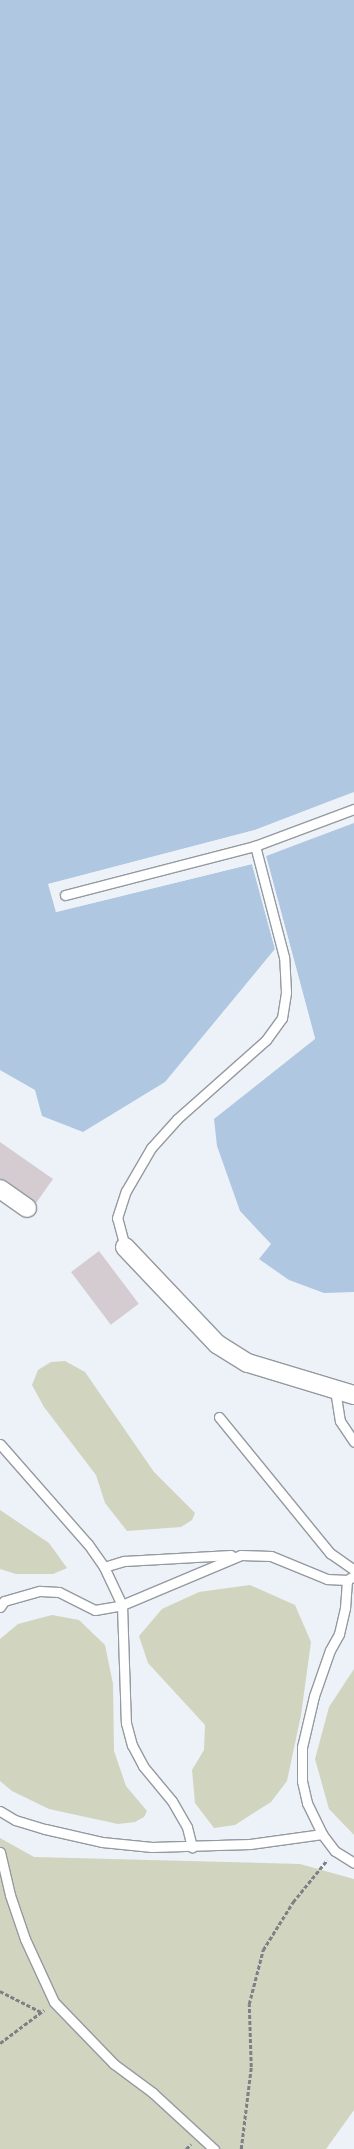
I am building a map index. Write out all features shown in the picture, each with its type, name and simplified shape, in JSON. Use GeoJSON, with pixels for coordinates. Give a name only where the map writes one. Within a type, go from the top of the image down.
{"type":"FeatureCollection","features":[{"type":"Feature","properties":{"kind":"street"},"geometry":{"type":"LineString","coordinates":[[0,1189],[26,1208]]}},
{"type":"Feature","properties":{"kind":"street"},"geometry":{"type":"LineString","coordinates":[[125,1247],[217,1344],[248,1363],[354,1395]]}},
{"type":"Feature","properties":{"kind":"lane"},"geometry":{"type":"LineString","coordinates":[[65,895],[255,846],[354,809]]}},
{"type":"Feature","properties":{"kind":"lane"},"geometry":{"type":"LineString","coordinates":[[125,1247],[117,1218],[126,1191],[151,1148],[177,1119],[266,1040],[282,1018],[286,992],[284,957],[255,846]]}},
{"type":"Feature","properties":{"kind":"lane"},"geometry":{"type":"LineString","coordinates":[[335,1390],[340,1420],[354,1442]]}},
{"type":"Feature","properties":{"kind":"lane"},"geometry":{"type":"LineString","coordinates":[[219,1416],[330,1553],[354,1570]]}},
{"type":"Feature","properties":{"kind":"lane"},"geometry":{"type":"LineString","coordinates":[[0,1444],[35,1488],[88,1544],[104,1567],[122,1605],[126,1723],[132,1745],[143,1766],[172,1801],[187,1827],[192,1847]]}},
{"type":"Feature","properties":{"kind":"lane"},"geometry":{"type":"LineString","coordinates":[[104,1567],[124,1561],[241,1555],[271,1556],[327,1579],[350,1578],[339,1634],[330,1650],[314,1696],[302,1747],[302,1781],[307,1803],[322,1834],[335,1851],[354,1862]]}},
{"type":"Feature","properties":{"kind":"lane"},"geometry":{"type":"LineString","coordinates":[[1,1600],[40,1591],[59,1592],[94,1610],[122,1605],[241,1555]]}},
{"type":"Feature","properties":{"kind":"lane"},"geometry":{"type":"LineString","coordinates":[[0,1811],[45,1829],[102,1842],[192,1847],[322,1834]]}},
{"type":"Feature","properties":{"kind":"lane"},"geometry":{"type":"LineString","coordinates":[[0,1852],[10,1895],[25,1939],[54,2002],[114,2064],[153,2093],[214,2149]]}},
{"type":"Feature","properties":{"kind":"path"},"geometry":{"type":"LineString","coordinates":[[241,2149],[251,2067],[249,2004],[263,1950],[293,1902],[335,1851]]}},
{"type":"Feature","properties":{"kind":"path"},"geometry":{"type":"LineString","coordinates":[[0,1991],[41,2012]]}},
{"type":"Feature","properties":{"kind":"path"},"geometry":{"type":"LineString","coordinates":[[0,2042],[54,2002]]}},
{"type":"Feature","properties":{"kind":"green space"},"geometry":{"type":"Polygon","coordinates":[[[65,1361],[85,1372],[154,1472],[195,1513],[192,1520],[181,1527],[127,1531],[105,1503],[96,1475],[44,1407],[32,1385],[38,1370],[51,1362],[65,1361]]]}},
{"type":"Feature","properties":{"kind":"green space"},"geometry":{"type":"Polygon","coordinates":[[[0,1510],[49,1543],[67,1568],[53,1574],[16,1574],[0,1569],[0,1510]]]}},
{"type":"Feature","properties":{"kind":"green space"},"geometry":{"type":"Polygon","coordinates":[[[250,1585],[295,1605],[311,1642],[301,1715],[287,1781],[271,1802],[235,1825],[214,1828],[195,1803],[192,1770],[204,1750],[205,1725],[148,1663],[139,1636],[162,1609],[199,1592],[250,1585]]]}},
{"type":"Feature","properties":{"kind":"green space"},"geometry":{"type":"Polygon","coordinates":[[[52,1615],[79,1620],[105,1645],[113,1684],[114,1751],[126,1786],[147,1811],[144,1817],[135,1822],[118,1824],[49,1809],[12,1791],[0,1781],[0,1639],[18,1624],[52,1615]]]}},
{"type":"Feature","properties":{"kind":"green space"},"geometry":{"type":"Polygon","coordinates":[[[354,1669],[354,1835],[329,1809],[315,1759],[329,1707],[354,1669]]]}},
{"type":"Feature","properties":{"kind":"green space"},"geometry":{"type":"Polygon","coordinates":[[[0,1838],[34,1857],[300,1864],[354,1879],[354,2110],[326,2149],[0,2149],[0,1838]]]}},
{"type":"Feature","properties":{"kind":"water"},"geometry":{"type":"Polygon","coordinates":[[[0,0],[354,0],[354,792],[255,830],[49,884],[56,912],[252,864],[275,949],[165,1082],[83,1132],[42,1116],[35,1090],[0,1070],[0,0]]]}},
{"type":"Feature","properties":{"kind":"water"},"geometry":{"type":"Polygon","coordinates":[[[354,823],[354,1292],[324,1293],[289,1280],[259,1259],[271,1244],[240,1211],[217,1146],[214,1119],[315,1038],[266,856],[354,823]]]}},
{"type":"Feature","properties":{"kind":"pier"},"geometry":{"type":"Polygon","coordinates":[[[354,792],[255,832],[51,885],[57,910],[254,863],[276,950],[166,1083],[275,949],[252,864],[56,912],[48,884],[255,830],[354,792]]]}},
{"type":"Feature","properties":{"kind":"pier"},"geometry":{"type":"Polygon","coordinates":[[[354,821],[266,856],[315,1039],[214,1119],[313,1038],[264,855],[354,821]]]}},
{"type":"Feature","properties":{"kind":"building"},"geometry":{"type":"Polygon","coordinates":[[[0,1142],[53,1179],[36,1203],[0,1179],[0,1142]]]}},
{"type":"Feature","properties":{"kind":"building"},"geometry":{"type":"Polygon","coordinates":[[[99,1251],[139,1304],[111,1325],[71,1272],[99,1251]]]}}]}
